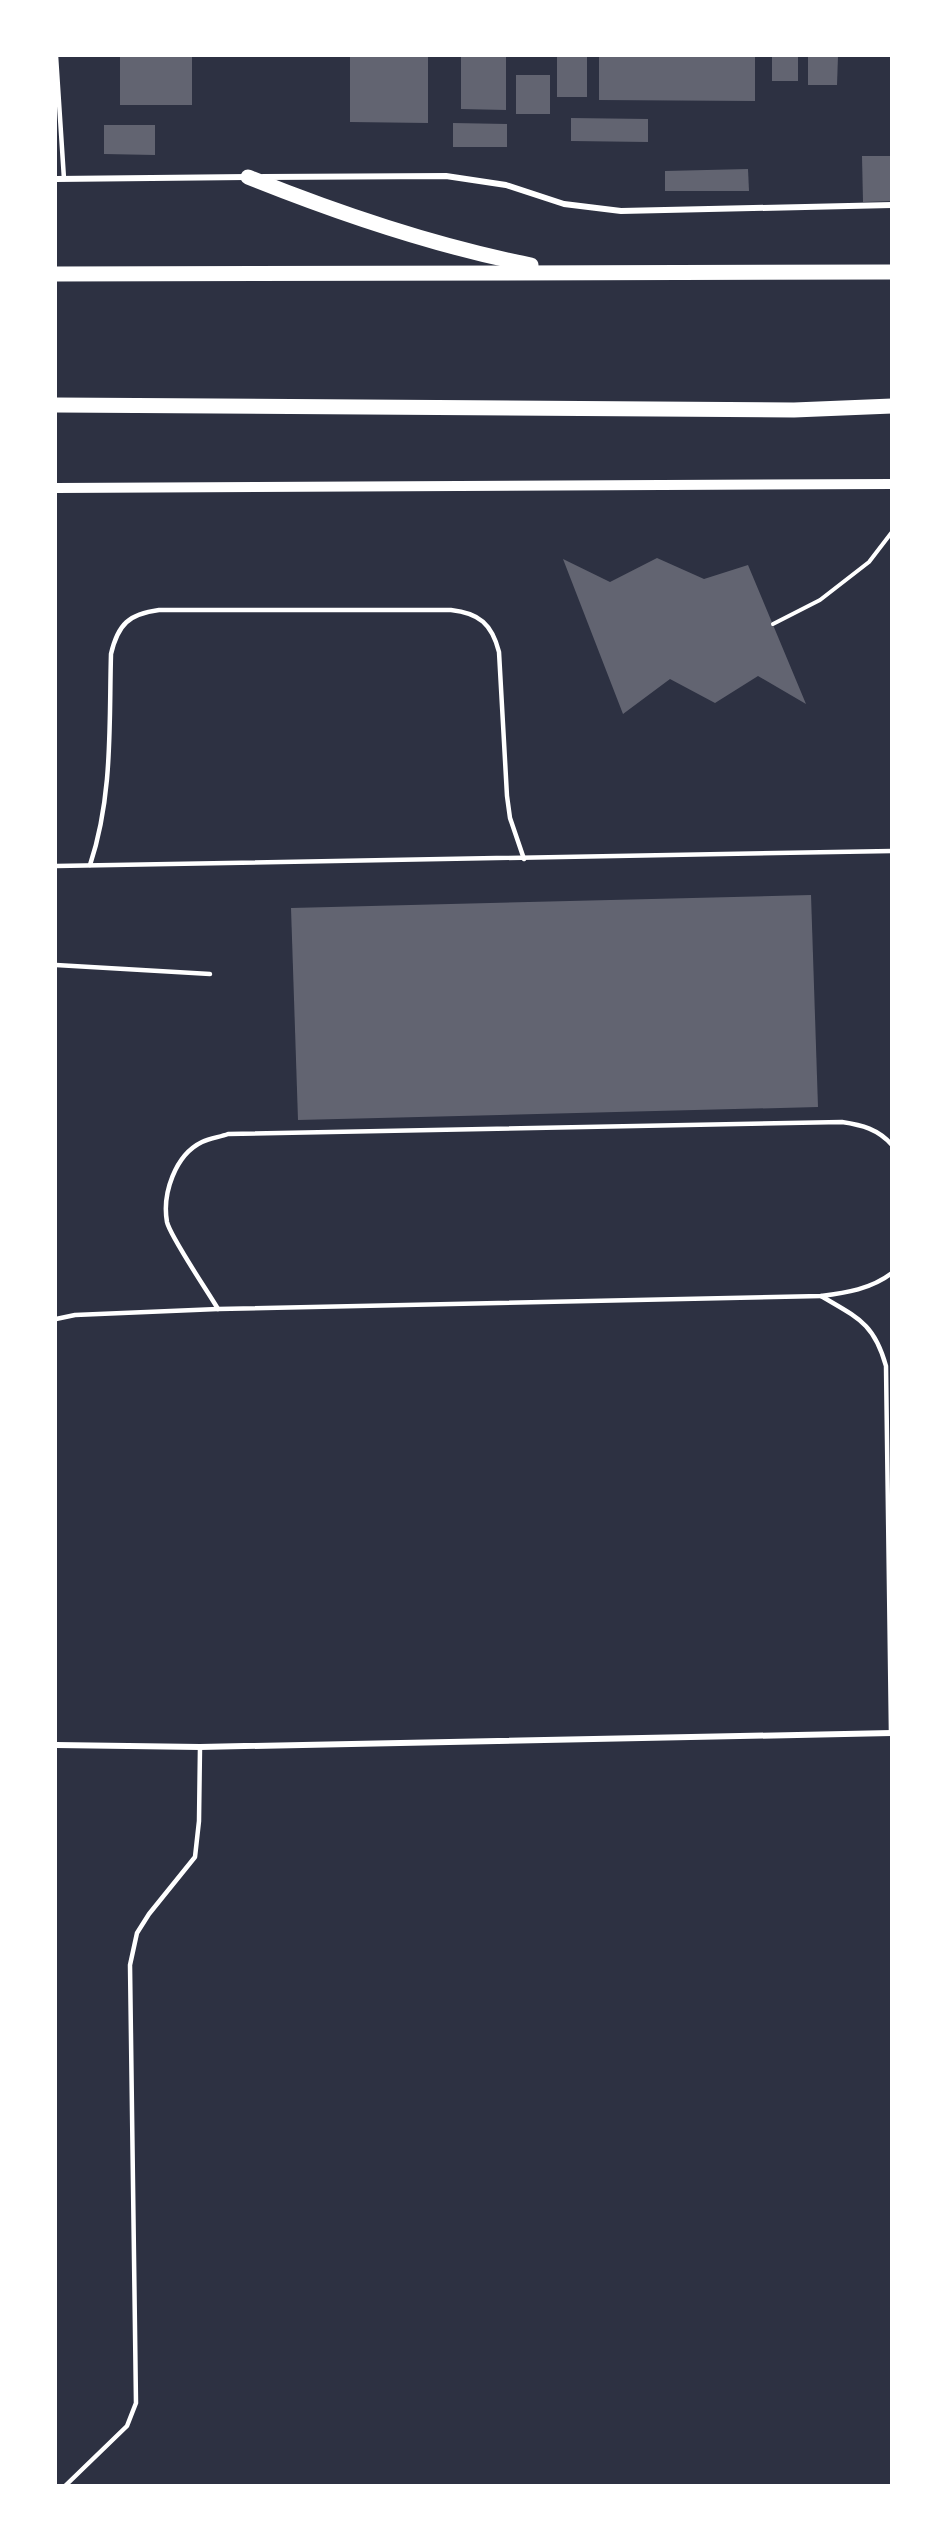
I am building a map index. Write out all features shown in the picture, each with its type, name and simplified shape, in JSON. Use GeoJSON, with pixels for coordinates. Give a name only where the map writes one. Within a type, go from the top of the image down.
{"type":"FeatureCollection","features":[{"type":"Feature","properties":{"kind":"main road"},"geometry":{"type":"LineString","coordinates":[[248,177],[403,232],[471,252],[564,271]]}},
{"type":"Feature","properties":{"kind":"main road"},"geometry":{"type":"LineString","coordinates":[[56,274],[891,272]]}},
{"type":"Feature","properties":{"kind":"main road"},"geometry":{"type":"LineString","coordinates":[[56,405],[794,410],[891,406]]}},
{"type":"Feature","properties":{"kind":"street"},"geometry":{"type":"LineString","coordinates":[[56,179],[446,176],[506,185],[564,204],[630,212],[891,205]]}},
{"type":"Feature","properties":{"kind":"street"},"geometry":{"type":"LineString","coordinates":[[56,488],[891,484]]}},
{"type":"Feature","properties":{"kind":"street"},"geometry":{"type":"LineString","coordinates":[[56,1745],[200,1747],[891,1733]]}},
{"type":"Feature","properties":{"kind":"lane"},"geometry":{"type":"LineString","coordinates":[[56,56],[64,179]]}},
{"type":"Feature","properties":{"kind":"lane"},"geometry":{"type":"LineString","coordinates":[[90,865],[102,826],[108,793],[111,654],[115,636],[126,621],[142,612],[159,610],[451,610],[468,612],[484,620],[495,635],[499,652],[507,796],[510,818],[524,859]]}},
{"type":"Feature","properties":{"kind":"lane"},"geometry":{"type":"LineString","coordinates":[[56,866],[891,851]]}},
{"type":"Feature","properties":{"kind":"lane"},"geometry":{"type":"LineString","coordinates":[[56,965],[210,974]]}},
{"type":"Feature","properties":{"kind":"lane"},"geometry":{"type":"LineString","coordinates":[[218,1309],[167,1223],[167,1194],[173,1174],[184,1157],[201,1142],[228,1134],[842,1122],[864,1126],[877,1132],[891,1145]]}},
{"type":"Feature","properties":{"kind":"lane"},"geometry":{"type":"LineString","coordinates":[[56,1319],[84,1314],[218,1309],[821,1296],[851,1292],[881,1281],[891,1273]]}},
{"type":"Feature","properties":{"kind":"lane"},"geometry":{"type":"LineString","coordinates":[[821,1296],[858,1318],[874,1334],[886,1366],[891,1733]]}},
{"type":"Feature","properties":{"kind":"lane"},"geometry":{"type":"LineString","coordinates":[[65,2486],[127,2426],[136,2403],[130,1965],[137,1933],[195,1857],[199,1821],[200,1747]]}},
{"type":"Feature","properties":{"kind":"path"},"geometry":{"type":"LineString","coordinates":[[773,624],[819,600],[869,562],[891,532]]}},
{"type":"Feature","properties":{"kind":"building"},"geometry":{"type":"Polygon","coordinates":[[[120,56],[192,56],[192,105],[120,105],[120,56]]]}},
{"type":"Feature","properties":{"kind":"building"},"geometry":{"type":"Polygon","coordinates":[[[350,56],[428,56],[428,123],[350,122],[350,56]]]}},
{"type":"Feature","properties":{"kind":"building"},"geometry":{"type":"Polygon","coordinates":[[[461,56],[506,56],[506,110],[461,109],[461,56]]]}},
{"type":"Feature","properties":{"kind":"building"},"geometry":{"type":"Polygon","coordinates":[[[557,56],[587,56],[587,97],[557,97],[557,56]]]}},
{"type":"Feature","properties":{"kind":"building"},"geometry":{"type":"Polygon","coordinates":[[[599,56],[755,56],[755,101],[599,100],[599,56]]]}},
{"type":"Feature","properties":{"kind":"building"},"geometry":{"type":"Polygon","coordinates":[[[772,56],[798,56],[798,81],[772,81],[772,56]]]}},
{"type":"Feature","properties":{"kind":"building"},"geometry":{"type":"Polygon","coordinates":[[[808,56],[838,56],[837,85],[808,85],[808,56]]]}},
{"type":"Feature","properties":{"kind":"building"},"geometry":{"type":"Polygon","coordinates":[[[516,75],[550,75],[550,114],[516,114],[516,75]]]}},
{"type":"Feature","properties":{"kind":"building"},"geometry":{"type":"Polygon","coordinates":[[[571,118],[648,119],[648,142],[571,141],[571,118]]]}},
{"type":"Feature","properties":{"kind":"building"},"geometry":{"type":"Polygon","coordinates":[[[453,123],[507,124],[507,147],[453,147],[453,123]]]}},
{"type":"Feature","properties":{"kind":"building"},"geometry":{"type":"Polygon","coordinates":[[[104,125],[155,125],[155,155],[104,154],[104,125]]]}},
{"type":"Feature","properties":{"kind":"building"},"geometry":{"type":"Polygon","coordinates":[[[862,156],[892,156],[892,201],[863,202],[862,156]]]}},
{"type":"Feature","properties":{"kind":"building"},"geometry":{"type":"Polygon","coordinates":[[[748,169],[749,191],[665,191],[665,171],[748,169]]]}},
{"type":"Feature","properties":{"kind":"building"},"geometry":{"type":"Polygon","coordinates":[[[657,558],[704,579],[748,565],[806,704],[758,676],[715,703],[670,679],[623,714],[563,559],[610,582],[657,558]]]}},
{"type":"Feature","properties":{"kind":"building"},"geometry":{"type":"Polygon","coordinates":[[[811,895],[818,1107],[298,1120],[291,908],[811,895]]]}}]}
